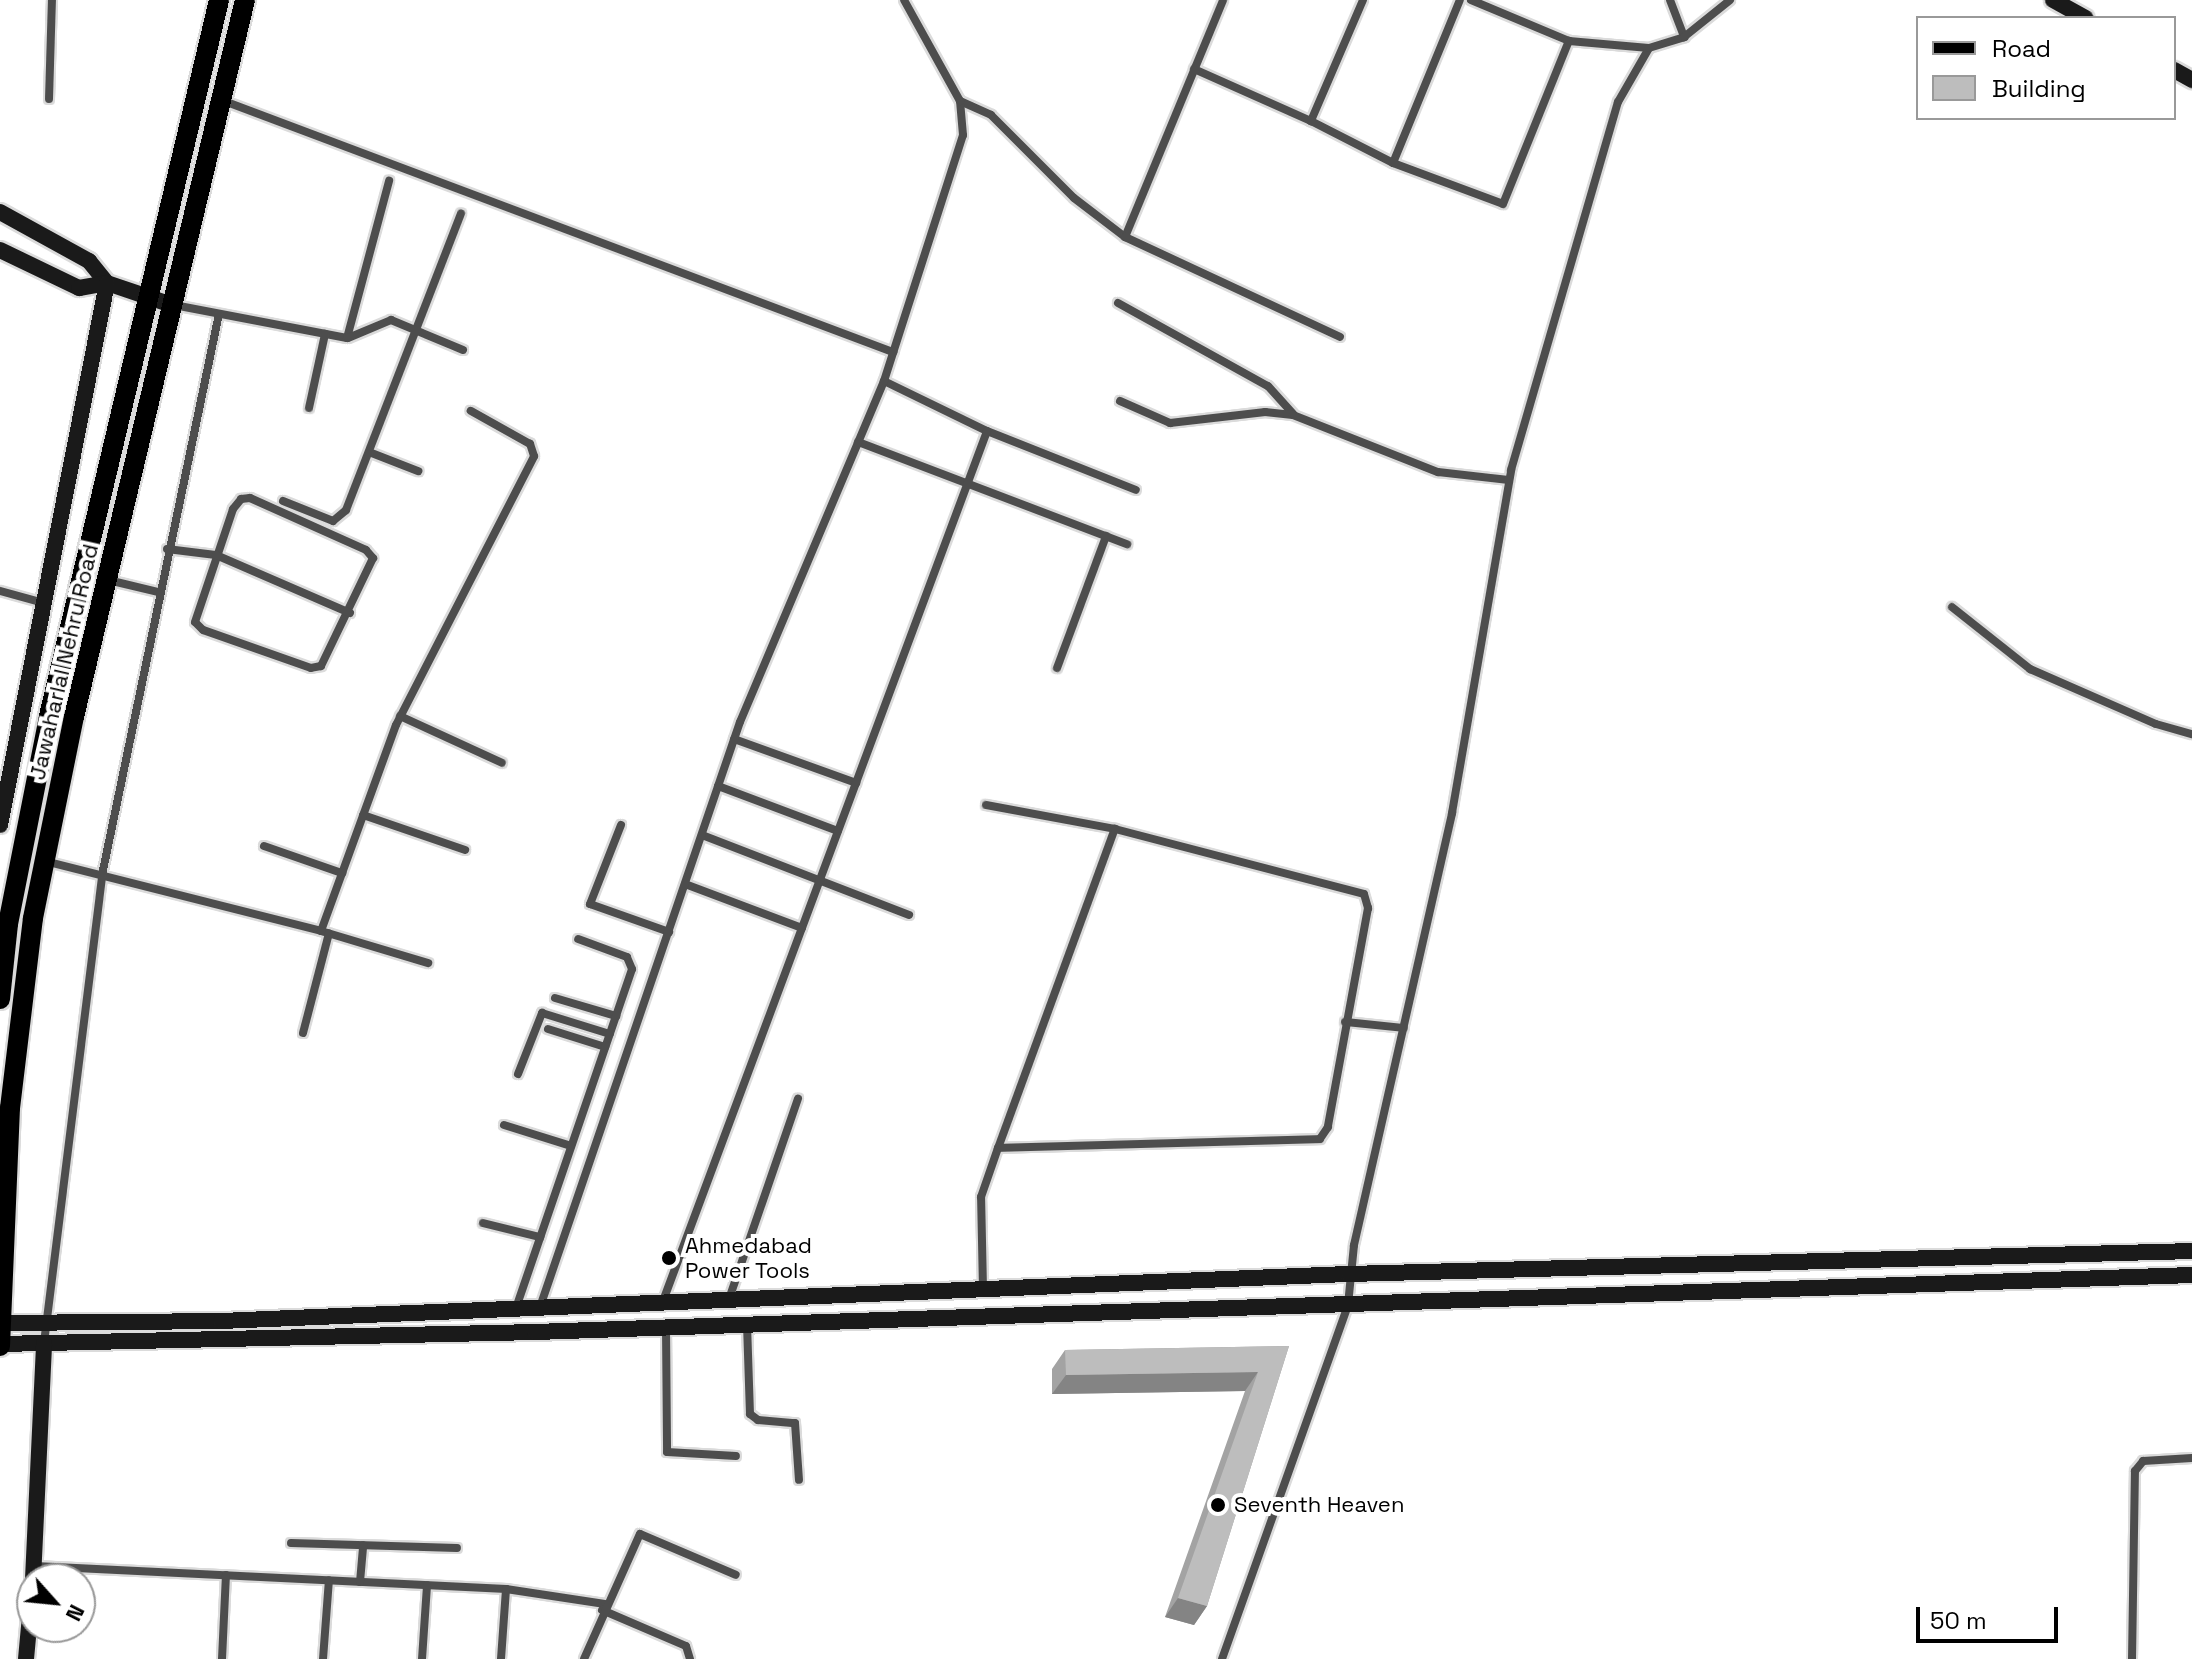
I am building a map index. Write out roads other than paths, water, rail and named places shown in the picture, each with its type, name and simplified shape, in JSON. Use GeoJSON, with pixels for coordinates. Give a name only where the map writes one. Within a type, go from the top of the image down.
{"type":"FeatureCollection","features":[{"type":"Feature","properties":{"kind":"main road","name":"Jawaharlal Nehru Road"},"geometry":{"type":"LineString","coordinates":[[0,999],[8,924],[49,716],[219,0]]}},
{"type":"Feature","properties":{"kind":"main road","name":"Jawaharlal Nehru Road"},"geometry":{"type":"LineString","coordinates":[[0,1334],[10,1108],[44,861],[107,580],[245,0]]}},
{"type":"Feature","properties":{"kind":"street"},"geometry":{"type":"LineString","coordinates":[[49,99],[52,0]]}},
{"type":"Feature","properties":{"kind":"street"},"geometry":{"type":"LineString","coordinates":[[540,1307],[734,739],[884,381],[963,135],[960,101],[904,0]]}},
{"type":"Feature","properties":{"kind":"street"},"geometry":{"type":"LineString","coordinates":[[1125,237],[1223,0]]}},
{"type":"Feature","properties":{"kind":"street"},"geometry":{"type":"LineString","coordinates":[[1311,121],[1363,0]]}},
{"type":"Feature","properties":{"kind":"street"},"geometry":{"type":"LineString","coordinates":[[1393,163],[1460,0]]}},
{"type":"Feature","properties":{"kind":"street"},"geometry":{"type":"LineString","coordinates":[[1471,0],[1569,41],[1649,48],[1684,37],[1730,0]]}},
{"type":"Feature","properties":{"kind":"street"},"geometry":{"type":"LineString","coordinates":[[1670,0],[1684,37]]}},
{"type":"Feature","properties":{"kind":"street"},"geometry":{"type":"LineString","coordinates":[[2053,0],[2081,16]]}},
{"type":"Feature","properties":{"kind":"street"},"geometry":{"type":"LineString","coordinates":[[1194,69],[1311,121],[1393,163],[1503,204],[1569,41]]}},
{"type":"Feature","properties":{"kind":"street"},"geometry":{"type":"LineString","coordinates":[[1222,1659],[1348,1305],[1349,1274],[1452,813],[1509,480],[1618,102],[1649,48]]}},
{"type":"Feature","properties":{"kind":"street"},"geometry":{"type":"LineString","coordinates":[[222,100],[893,352]]}},
{"type":"Feature","properties":{"kind":"street"},"geometry":{"type":"LineString","coordinates":[[960,101],[991,115],[1084,207],[1125,237],[1340,337]]}},
{"type":"Feature","properties":{"kind":"street"},"geometry":{"type":"LineString","coordinates":[[347,338],[389,181]]}},
{"type":"Feature","properties":{"kind":"street"},"geometry":{"type":"LineString","coordinates":[[0,212],[89,261],[107,283],[147,299],[347,338],[362,328],[391,320],[463,350]]}},
{"type":"Feature","properties":{"kind":"street"},"geometry":{"type":"LineString","coordinates":[[283,501],[333,521],[341,517],[461,214]]}},
{"type":"Feature","properties":{"kind":"street"},"geometry":{"type":"LineString","coordinates":[[0,250],[79,288],[107,283]]}},
{"type":"Feature","properties":{"kind":"street"},"geometry":{"type":"LineString","coordinates":[[0,825],[40,602],[66,507],[107,283]]}},
{"type":"Feature","properties":{"kind":"street"},"geometry":{"type":"LineString","coordinates":[[1118,303],[1268,386],[1293,415]]}},
{"type":"Feature","properties":{"kind":"street"},"geometry":{"type":"LineString","coordinates":[[34,1563],[46,1323],[102,875],[158,592],[219,314]]}},
{"type":"Feature","properties":{"kind":"street"},"geometry":{"type":"LineString","coordinates":[[309,408],[325,334]]}},
{"type":"Feature","properties":{"kind":"street"},"geometry":{"type":"LineString","coordinates":[[884,381],[987,431],[1136,490]]}},
{"type":"Feature","properties":{"kind":"street"},"geometry":{"type":"LineString","coordinates":[[1120,401],[1170,423],[1265,412],[1293,415],[1438,472],[1509,480]]}},
{"type":"Feature","properties":{"kind":"street"},"geometry":{"type":"LineString","coordinates":[[303,1033],[325,932],[342,873],[400,716],[534,456],[530,444],[471,411]]}},
{"type":"Feature","properties":{"kind":"street"},"geometry":{"type":"LineString","coordinates":[[663,1301],[987,431]]}},
{"type":"Feature","properties":{"kind":"street"},"geometry":{"type":"LineString","coordinates":[[858,442],[1127,544]]}},
{"type":"Feature","properties":{"kind":"street"},"geometry":{"type":"LineString","coordinates":[[369,452],[418,471]]}},
{"type":"Feature","properties":{"kind":"street"},"geometry":{"type":"LineString","coordinates":[[250,498],[371,554],[373,566],[329,658],[311,668],[203,630],[193,616],[216,555],[237,503],[250,498]]}},
{"type":"Feature","properties":{"kind":"street"},"geometry":{"type":"LineString","coordinates":[[1057,668],[1106,536]]}},
{"type":"Feature","properties":{"kind":"street"},"geometry":{"type":"LineString","coordinates":[[167,549],[216,555],[350,613]]}},
{"type":"Feature","properties":{"kind":"street"},"geometry":{"type":"LineString","coordinates":[[107,580],[158,592]]}},
{"type":"Feature","properties":{"kind":"street"},"geometry":{"type":"LineString","coordinates":[[0,591],[40,602]]}},
{"type":"Feature","properties":{"kind":"street"},"geometry":{"type":"LineString","coordinates":[[1952,607],[2030,669],[2156,724],[2192,734]]}},
{"type":"Feature","properties":{"kind":"street"},"geometry":{"type":"LineString","coordinates":[[400,716],[502,763]]}},
{"type":"Feature","properties":{"kind":"street"},"geometry":{"type":"LineString","coordinates":[[734,739],[856,783]]}},
{"type":"Feature","properties":{"kind":"street"},"geometry":{"type":"LineString","coordinates":[[718,786],[838,831]]}},
{"type":"Feature","properties":{"kind":"street"},"geometry":{"type":"LineString","coordinates":[[986,805],[1115,829],[1364,894],[1368,908],[1328,1127],[1320,1139],[1309,1143],[998,1148]]}},
{"type":"Feature","properties":{"kind":"street"},"geometry":{"type":"LineString","coordinates":[[363,815],[465,850]]}},
{"type":"Feature","properties":{"kind":"street"},"geometry":{"type":"LineString","coordinates":[[621,825],[590,904],[669,932]]}},
{"type":"Feature","properties":{"kind":"street"},"geometry":{"type":"LineString","coordinates":[[983,1291],[981,1197],[1115,829]]}},
{"type":"Feature","properties":{"kind":"street"},"geometry":{"type":"LineString","coordinates":[[702,835],[909,915]]}},
{"type":"Feature","properties":{"kind":"street"},"geometry":{"type":"LineString","coordinates":[[264,846],[342,873]]}},
{"type":"Feature","properties":{"kind":"street"},"geometry":{"type":"LineString","coordinates":[[44,861],[325,932],[428,963]]}},
{"type":"Feature","properties":{"kind":"street"},"geometry":{"type":"LineString","coordinates":[[685,884],[802,928]]}},
{"type":"Feature","properties":{"kind":"street"},"geometry":{"type":"LineString","coordinates":[[516,1308],[616,1016],[631,962],[578,939]]}},
{"type":"Feature","properties":{"kind":"street"},"geometry":{"type":"LineString","coordinates":[[555,998],[616,1016]]}},
{"type":"Feature","properties":{"kind":"street"},"geometry":{"type":"LineString","coordinates":[[518,1074],[542,1013],[610,1034]]}},
{"type":"Feature","properties":{"kind":"street"},"geometry":{"type":"LineString","coordinates":[[1345,1022],[1404,1028]]}},
{"type":"Feature","properties":{"kind":"street"},"geometry":{"type":"LineString","coordinates":[[548,1029],[605,1047]]}},
{"type":"Feature","properties":{"kind":"street"},"geometry":{"type":"LineString","coordinates":[[729,1299],[798,1099]]}},
{"type":"Feature","properties":{"kind":"street"},"geometry":{"type":"LineString","coordinates":[[504,1125],[571,1146]]}},
{"type":"Feature","properties":{"kind":"street"},"geometry":{"type":"LineString","coordinates":[[483,1223],[540,1237]]}},
{"type":"Feature","properties":{"kind":"street"},"geometry":{"type":"LineString","coordinates":[[0,1334],[46,1323],[221,1321],[1349,1274],[2192,1251]]}},
{"type":"Feature","properties":{"kind":"street"},"geometry":{"type":"LineString","coordinates":[[0,1334],[44,1344],[1348,1305],[2192,1275]]}},
{"type":"Feature","properties":{"kind":"street"},"geometry":{"type":"LineString","coordinates":[[747,1323],[750,1414],[758,1420],[795,1423],[799,1480]]}},
{"type":"Feature","properties":{"kind":"street"},"geometry":{"type":"LineString","coordinates":[[666,1325],[667,1452],[736,1456]]}},
{"type":"Feature","properties":{"kind":"street"},"geometry":{"type":"LineString","coordinates":[[2132,1659],[2135,1471],[2143,1461],[2192,1458]]}},
{"type":"Feature","properties":{"kind":"street"},"geometry":{"type":"LineString","coordinates":[[584,1659],[604,1607],[640,1534],[736,1575]]}},
{"type":"Feature","properties":{"kind":"street"},"geometry":{"type":"LineString","coordinates":[[291,1543],[457,1548]]}},
{"type":"Feature","properties":{"kind":"street"},"geometry":{"type":"LineString","coordinates":[[360,1582],[363,1545]]}},
{"type":"Feature","properties":{"kind":"street"},"geometry":{"type":"LineString","coordinates":[[96,1573],[226,1575],[506,1589],[604,1607],[686,1646],[690,1659]]}},
{"type":"Feature","properties":{"kind":"street"},"geometry":{"type":"LineString","coordinates":[[222,1659],[226,1575]]}},
{"type":"Feature","properties":{"kind":"street"},"geometry":{"type":"LineString","coordinates":[[323,1659],[329,1580]]}},
{"type":"Feature","properties":{"kind":"street"},"geometry":{"type":"LineString","coordinates":[[422,1659],[427,1585]]}},
{"type":"Feature","properties":{"kind":"street"},"geometry":{"type":"LineString","coordinates":[[501,1659],[506,1589]]}},
{"type":"Feature","properties":{"kind":"place","name":"Ahmedabad Power Tools"},"geometry":{"type":"Point","coordinates":[669,1258]}},
{"type":"Feature","properties":{"kind":"place","name":"Seventh Heaven"},"geometry":{"type":"Point","coordinates":[1218,1505]}}]}
